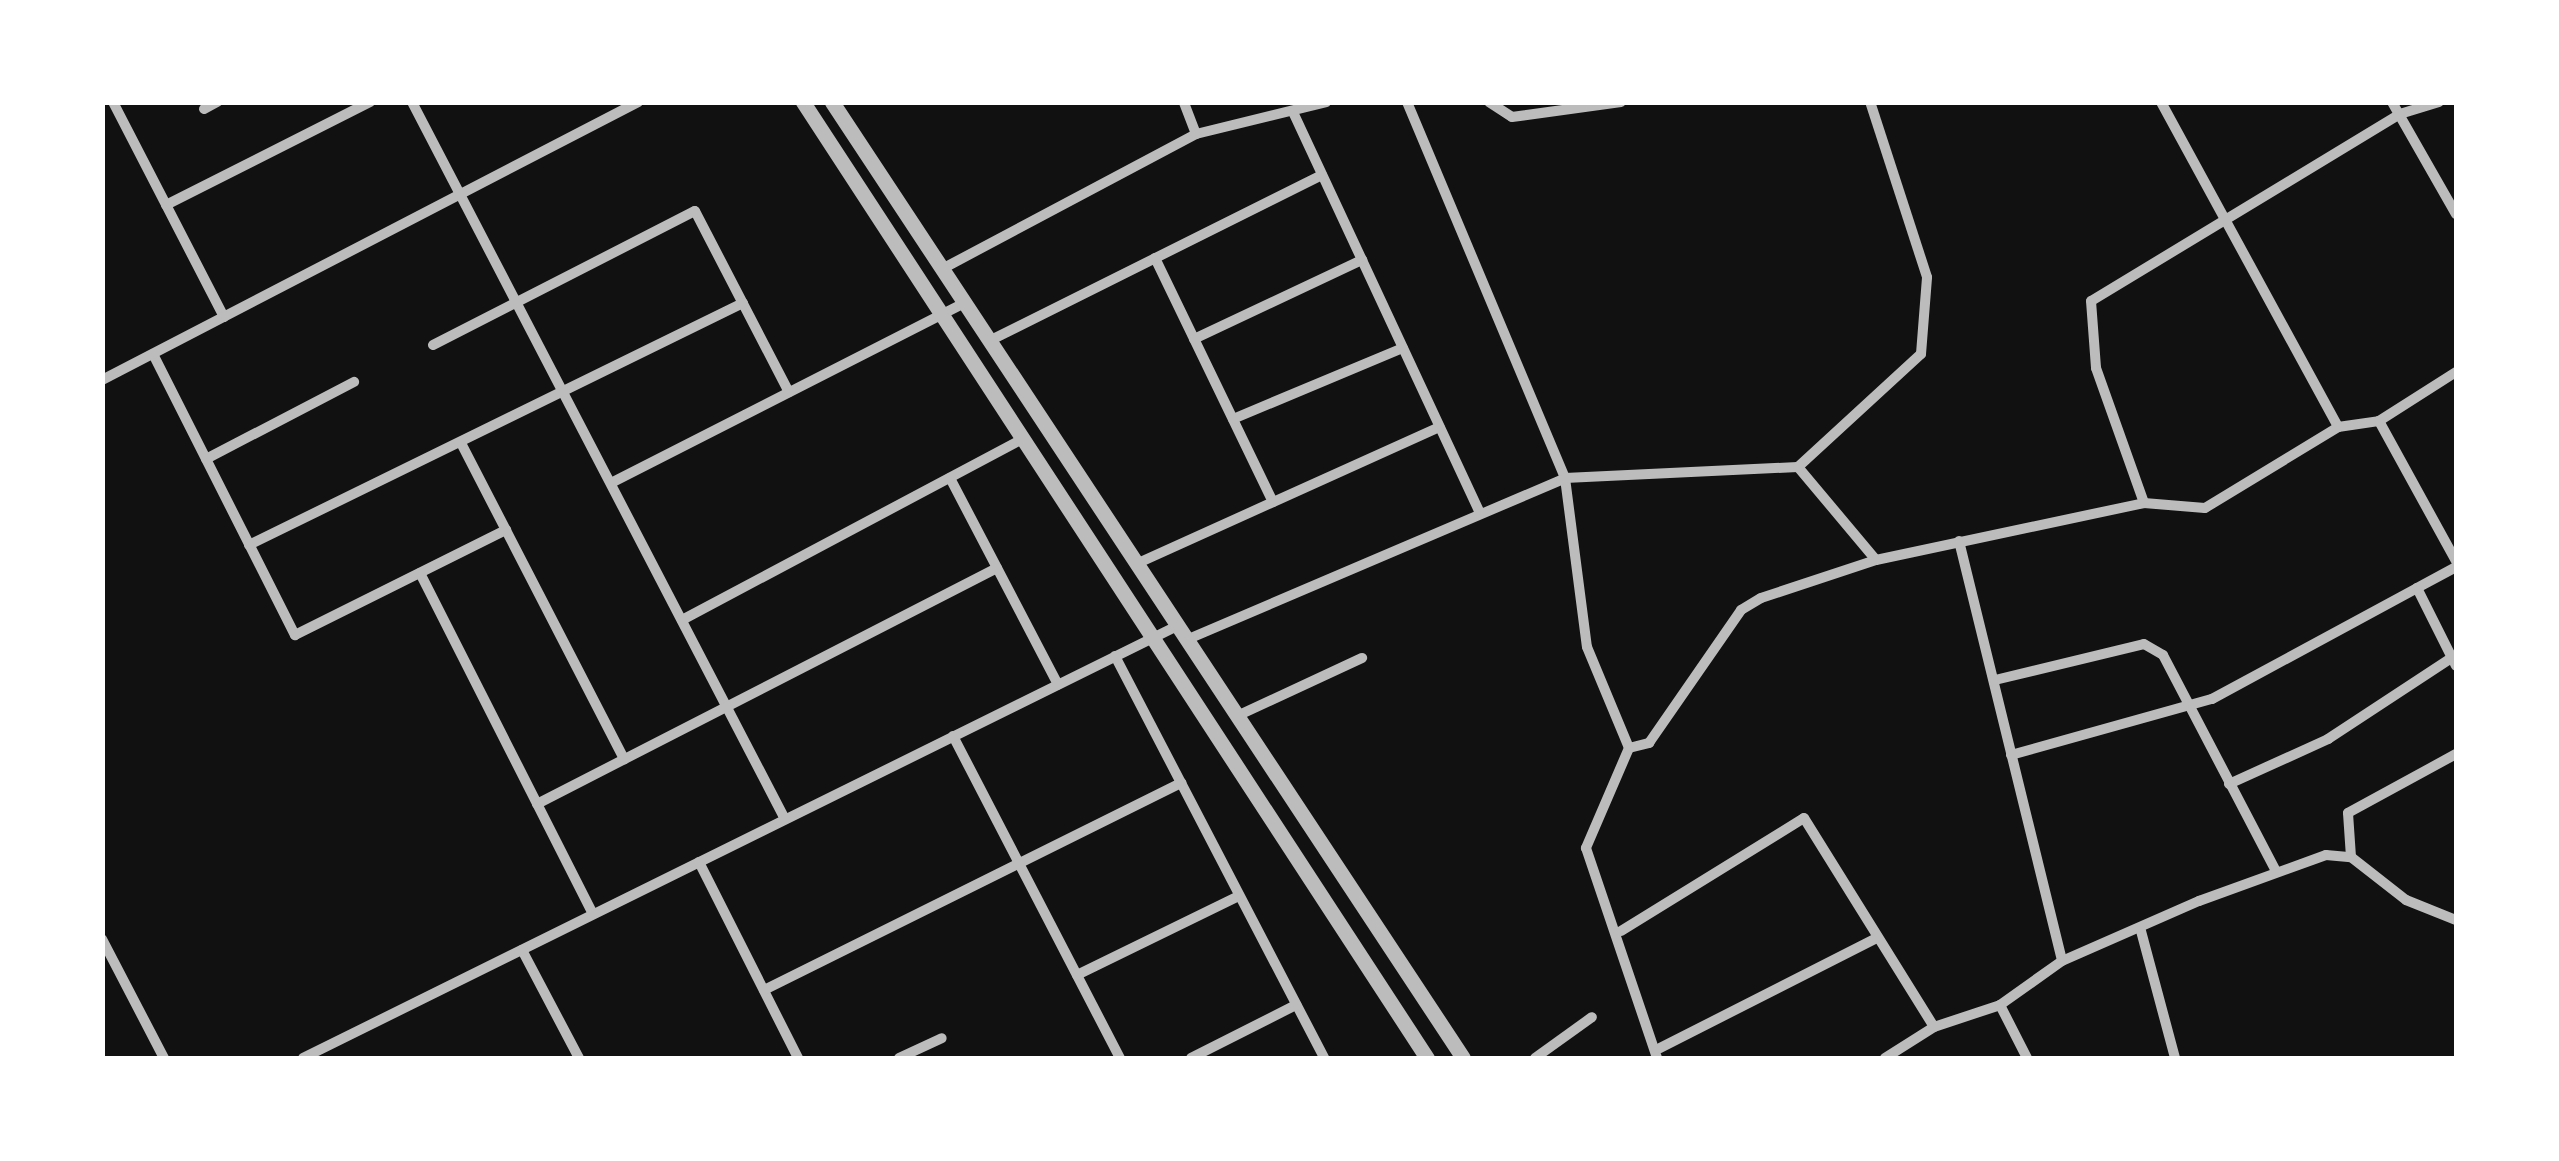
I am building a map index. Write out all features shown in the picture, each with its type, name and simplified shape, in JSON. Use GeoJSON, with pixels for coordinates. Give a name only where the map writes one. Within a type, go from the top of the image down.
{"type":"FeatureCollection","features":[{"type":"Feature","properties":{"kind":"street"},"geometry":{"type":"LineString","coordinates":[[113,102],[224,317]]}},
{"type":"Feature","properties":{"kind":"street"},"geometry":{"type":"LineString","coordinates":[[204,109],[217,102]]}},
{"type":"Feature","properties":{"kind":"street"},"geometry":{"type":"LineString","coordinates":[[166,206],[370,102]]}},
{"type":"Feature","properties":{"kind":"street"},"geometry":{"type":"LineString","coordinates":[[412,102],[785,820]]}},
{"type":"Feature","properties":{"kind":"street"},"geometry":{"type":"LineString","coordinates":[[102,380],[638,102]]}},
{"type":"Feature","properties":{"kind":"street"},"geometry":{"type":"LineString","coordinates":[[803,102],[1427,1058]]}},
{"type":"Feature","properties":{"kind":"street"},"geometry":{"type":"LineString","coordinates":[[832,102],[1463,1058]]}},
{"type":"Feature","properties":{"kind":"street"},"geometry":{"type":"LineString","coordinates":[[1184,102],[1196,134]]}},
{"type":"Feature","properties":{"kind":"street"},"geometry":{"type":"LineString","coordinates":[[942,270],[1196,134],[1326,102]]}},
{"type":"Feature","properties":{"kind":"street"},"geometry":{"type":"LineString","coordinates":[[1407,102],[1564,478],[1587,647],[1630,748],[1624,779],[1586,848],[1620,931],[1659,1053],[1877,938]]}},
{"type":"Feature","properties":{"kind":"street"},"geometry":{"type":"LineString","coordinates":[[1489,102],[1512,117],[1621,102]]}},
{"type":"Feature","properties":{"kind":"street"},"geometry":{"type":"LineString","coordinates":[[1186,640],[1479,511],[1564,478],[1798,467],[1921,354],[1926,277],[1870,102]]}},
{"type":"Feature","properties":{"kind":"street"},"geometry":{"type":"LineString","coordinates":[[2161,102],[2338,427]]}},
{"type":"Feature","properties":{"kind":"street"},"geometry":{"type":"LineString","coordinates":[[2392,102],[2456,214]]}},
{"type":"Feature","properties":{"kind":"street"},"geometry":{"type":"LineString","coordinates":[[2144,502],[2096,368],[2091,300],[2400,114],[2439,102]]}},
{"type":"Feature","properties":{"kind":"street"},"geometry":{"type":"LineString","coordinates":[[1292,112],[1479,511]]}},
{"type":"Feature","properties":{"kind":"street"},"geometry":{"type":"LineString","coordinates":[[989,341],[1322,175]]}},
{"type":"Feature","properties":{"kind":"street"},"geometry":{"type":"LineString","coordinates":[[433,345],[695,211],[789,392]]}},
{"type":"Feature","properties":{"kind":"street"},"geometry":{"type":"LineString","coordinates":[[1155,258],[1273,502]]}},
{"type":"Feature","properties":{"kind":"street"},"geometry":{"type":"LineString","coordinates":[[1194,339],[1362,260]]}},
{"type":"Feature","properties":{"kind":"street"},"geometry":{"type":"LineString","coordinates":[[249,545],[743,303]]}},
{"type":"Feature","properties":{"kind":"street"},"geometry":{"type":"LineString","coordinates":[[611,483],[964,303]]}},
{"type":"Feature","properties":{"kind":"street"},"geometry":{"type":"LineString","coordinates":[[1233,419],[1403,348]]}},
{"type":"Feature","properties":{"kind":"street"},"geometry":{"type":"LineString","coordinates":[[153,354],[295,635],[506,530]]}},
{"type":"Feature","properties":{"kind":"street"},"geometry":{"type":"LineString","coordinates":[[1630,748],[1649,743],[1741,610],[1876,560],[2144,502],[2205,508],[2338,427],[2379,421],[2456,372]]}},
{"type":"Feature","properties":{"kind":"street"},"geometry":{"type":"LineString","coordinates":[[206,459],[354,382]]}},
{"type":"Feature","properties":{"kind":"street"},"geometry":{"type":"LineString","coordinates":[[2011,755],[2212,699],[2456,564],[2379,421]]}},
{"type":"Feature","properties":{"kind":"street"},"geometry":{"type":"LineString","coordinates":[[1136,564],[1440,427]]}},
{"type":"Feature","properties":{"kind":"street"},"geometry":{"type":"LineString","coordinates":[[682,620],[1025,438]]}},
{"type":"Feature","properties":{"kind":"street"},"geometry":{"type":"LineString","coordinates":[[461,443],[624,759]]}},
{"type":"Feature","properties":{"kind":"street"},"geometry":{"type":"LineString","coordinates":[[1798,467],[1876,560]]}},
{"type":"Feature","properties":{"kind":"street"},"geometry":{"type":"LineString","coordinates":[[950,478],[1058,684]]}},
{"type":"Feature","properties":{"kind":"street"},"geometry":{"type":"LineString","coordinates":[[1959,542],[2062,962]]}},
{"type":"Feature","properties":{"kind":"street"},"geometry":{"type":"LineString","coordinates":[[537,804],[997,568]]}},
{"type":"Feature","properties":{"kind":"street"},"geometry":{"type":"LineString","coordinates":[[420,573],[594,914]]}},
{"type":"Feature","properties":{"kind":"street"},"geometry":{"type":"LineString","coordinates":[[2229,784],[2328,739],[2455,660],[2417,588]]}},
{"type":"Feature","properties":{"kind":"street"},"geometry":{"type":"LineString","coordinates":[[303,1058],[1177,626]]}},
{"type":"Feature","properties":{"kind":"street"},"geometry":{"type":"LineString","coordinates":[[1995,680],[2144,644],[2163,655],[2276,871]]}},
{"type":"Feature","properties":{"kind":"street"},"geometry":{"type":"LineString","coordinates":[[1116,656],[1324,1058]]}},
{"type":"Feature","properties":{"kind":"street"},"geometry":{"type":"LineString","coordinates":[[1237,716],[1362,658]]}},
{"type":"Feature","properties":{"kind":"street"},"geometry":{"type":"LineString","coordinates":[[954,736],[1120,1058]]}},
{"type":"Feature","properties":{"kind":"street"},"geometry":{"type":"LineString","coordinates":[[2456,754],[2348,813],[2351,857],[2406,900],[2456,920]]}},
{"type":"Feature","properties":{"kind":"street"},"geometry":{"type":"LineString","coordinates":[[764,990],[1181,783]]}},
{"type":"Feature","properties":{"kind":"street"},"geometry":{"type":"LineString","coordinates":[[1620,931],[1804,818],[1934,1027]]}},
{"type":"Feature","properties":{"kind":"street"},"geometry":{"type":"LineString","coordinates":[[1886,1058],[1934,1027],[2000,1005],[2062,962],[2276,871],[2351,857]]}},
{"type":"Feature","properties":{"kind":"street"},"geometry":{"type":"LineString","coordinates":[[699,862],[798,1058]]}},
{"type":"Feature","properties":{"kind":"street"},"geometry":{"type":"LineString","coordinates":[[1077,975],[1240,896]]}},
{"type":"Feature","properties":{"kind":"street"},"geometry":{"type":"LineString","coordinates":[[2141,931],[2175,1058]]}},
{"type":"Feature","properties":{"kind":"street"},"geometry":{"type":"LineString","coordinates":[[102,939],[164,1058]]}},
{"type":"Feature","properties":{"kind":"street"},"geometry":{"type":"LineString","coordinates":[[522,950],[579,1058]]}},
{"type":"Feature","properties":{"kind":"street"},"geometry":{"type":"LineString","coordinates":[[1191,1058],[1296,1005]]}},
{"type":"Feature","properties":{"kind":"street"},"geometry":{"type":"LineString","coordinates":[[2000,1005],[2027,1058]]}},
{"type":"Feature","properties":{"kind":"street"},"geometry":{"type":"LineString","coordinates":[[1535,1058],[1592,1018]]}},
{"type":"Feature","properties":{"kind":"street"},"geometry":{"type":"LineString","coordinates":[[899,1058],[942,1038]]}}]}
